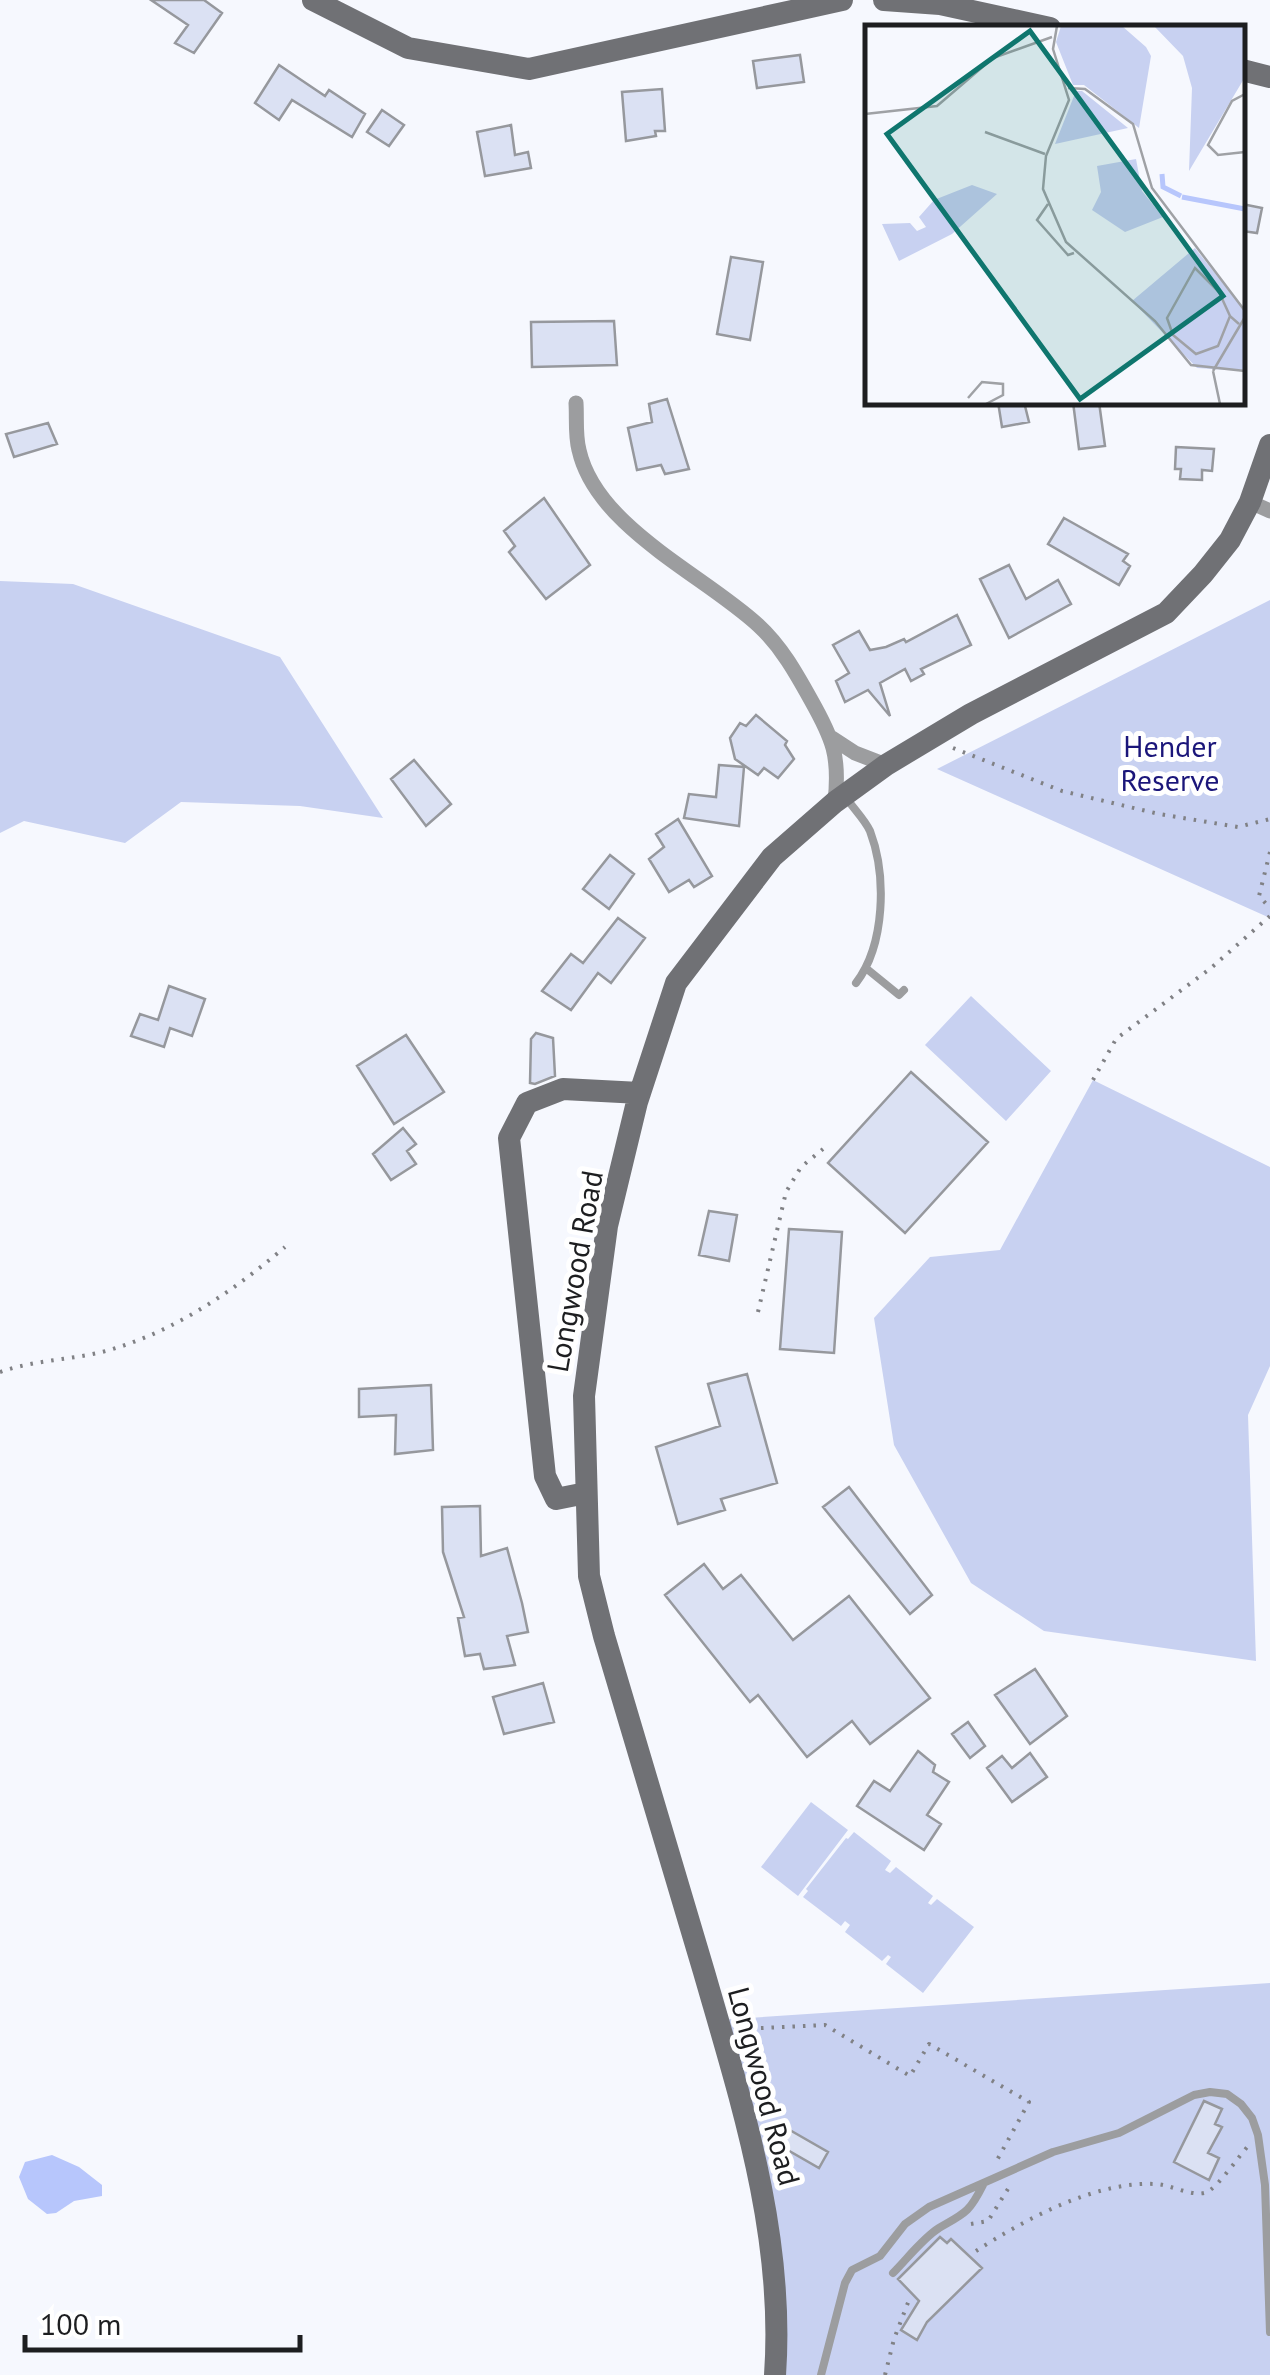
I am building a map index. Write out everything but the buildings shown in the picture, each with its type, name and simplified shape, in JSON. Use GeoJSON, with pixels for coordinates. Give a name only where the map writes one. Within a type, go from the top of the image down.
{"type":"FeatureCollection","features":[{"type":"Feature","properties":{"kind":"street"},"geometry":{"type":"LineString","coordinates":[[312,0],[408,48],[530,69],[842,0]]}},
{"type":"Feature","properties":{"kind":"street"},"geometry":{"type":"LineString","coordinates":[[884,0],[940,4],[1036,25]]}},
{"type":"Feature","properties":{"kind":"street"},"geometry":{"type":"LineString","coordinates":[[1245,71],[1270,76]]}},
{"type":"Feature","properties":{"kind":"street"},"geometry":{"type":"LineString","coordinates":[[576,404],[579,451],[596,487],[632,530],[759,625],[788,659],[832,738],[839,798]]}},
{"type":"Feature","properties":{"kind":"street","name":"Longwood Road"},"geometry":{"type":"LineString","coordinates":[[775,2375],[778,2300],[764,2195],[718,2020],[589,1576],[584,1396],[607,1226],[640,1093],[676,984],[772,857],[839,798],[886,765],[1166,614],[1260,506],[1270,445]]}},
{"type":"Feature","properties":{"kind":"street"},"geometry":{"type":"LineString","coordinates":[[832,738],[886,765]]}},
{"type":"Feature","properties":{"kind":"street"},"geometry":{"type":"LineString","coordinates":[[586,1493],[556,1499],[544,1476],[509,1138],[527,1103],[562,1089],[640,1093]]}},
{"type":"Feature","properties":{"kind":"lane"},"geometry":{"type":"LineString","coordinates":[[839,798],[869,830],[882,893],[874,954],[856,983]]}},
{"type":"Feature","properties":{"kind":"lane"},"geometry":{"type":"LineString","coordinates":[[867,968],[899,996],[904,990]]}},
{"type":"Feature","properties":{"kind":"lane"},"geometry":{"type":"LineString","coordinates":[[822,2375],[845,2282],[852,2270],[880,2256],[915,2216],[1054,2152],[1119,2133],[1194,2095],[1210,2092],[1227,2094],[1241,2104],[1258,2135],[1265,2185],[1270,2332]]}},
{"type":"Feature","properties":{"kind":"lane"},"geometry":{"type":"LineString","coordinates":[[893,2273],[939,2228],[952,2224],[973,2205],[984,2184]]}},
{"type":"Feature","properties":{"kind":"path"},"geometry":{"type":"LineString","coordinates":[[930,738],[1062,790],[1120,804],[1238,827],[1270,819]]}},
{"type":"Feature","properties":{"kind":"path"},"geometry":{"type":"LineString","coordinates":[[1270,852],[1260,896],[1270,908]]}},
{"type":"Feature","properties":{"kind":"path"},"geometry":{"type":"LineString","coordinates":[[1093,1080],[1116,1039],[1211,968],[1270,916]]}},
{"type":"Feature","properties":{"kind":"path"},"geometry":{"type":"LineString","coordinates":[[758,1312],[786,1192],[800,1167],[823,1149]]}},
{"type":"Feature","properties":{"kind":"path"},"geometry":{"type":"LineString","coordinates":[[0,1372],[106,1350],[189,1317],[240,1286],[285,1247]]}},
{"type":"Feature","properties":{"kind":"path"},"geometry":{"type":"LineString","coordinates":[[761,2028],[825,2025],[910,2076],[929,2044],[1029,2102],[984,2184]]}},
{"type":"Feature","properties":{"kind":"path"},"geometry":{"type":"LineString","coordinates":[[976,2251],[1024,2220],[1108,2190],[1154,2184],[1204,2194],[1258,2135]]}},
{"type":"Feature","properties":{"kind":"path"},"geometry":{"type":"LineString","coordinates":[[952,2224],[960,2227],[988,2221],[1018,2168]]}},
{"type":"Feature","properties":{"kind":"path"},"geometry":{"type":"LineString","coordinates":[[885,2375],[909,2300]]}},
{"type":"Feature","properties":{"kind":"green space"},"geometry":{"type":"Polygon","coordinates":[[[0,581],[73,584],[280,657],[383,818],[300,806],[181,802],[125,843],[24,821],[0,833],[0,581]]]}},
{"type":"Feature","properties":{"kind":"green space","name":"Hender Reserve"},"geometry":{"type":"Polygon","coordinates":[[[1270,600],[1270,918],[937,769],[1270,600]]]}},
{"type":"Feature","properties":{"kind":"green space"},"geometry":{"type":"Polygon","coordinates":[[[971,996],[1051,1071],[1006,1121],[925,1045],[971,996]]]}},
{"type":"Feature","properties":{"kind":"green space"},"geometry":{"type":"Polygon","coordinates":[[[1093,1080],[1270,1167],[1270,1366],[1248,1415],[1256,1661],[1044,1631],[971,1583],[894,1445],[874,1318],[930,1257],[1000,1250],[1093,1080]]]}},
{"type":"Feature","properties":{"kind":"green space"},"geometry":{"type":"Polygon","coordinates":[[[811,1802],[848,1830],[798,1896],[761,1867],[811,1802]]]}},
{"type":"Feature","properties":{"kind":"green space"},"geometry":{"type":"Polygon","coordinates":[[[854,1832],[891,1861],[885,1870],[890,1873],[896,1867],[933,1896],[928,1903],[931,1905],[937,1899],[974,1927],[923,1993],[886,1964],[891,1957],[888,1955],[882,1961],[845,1932],[850,1925],[845,1921],[841,1926],[803,1897],[854,1832]]]}},
{"type":"Feature","properties":{"kind":"green space"},"geometry":{"type":"Polygon","coordinates":[[[1270,1983],[1270,2375],[775,2375],[778,2326],[718,2020],[1270,1983]]]}},
{"type":"Feature","properties":{"kind":"water"},"geometry":{"type":"Polygon","coordinates":[[[52,2155],[79,2167],[102,2185],[102,2196],[74,2201],[56,2213],[47,2214],[28,2199],[19,2177],[25,2162],[52,2155]]]}}]}
